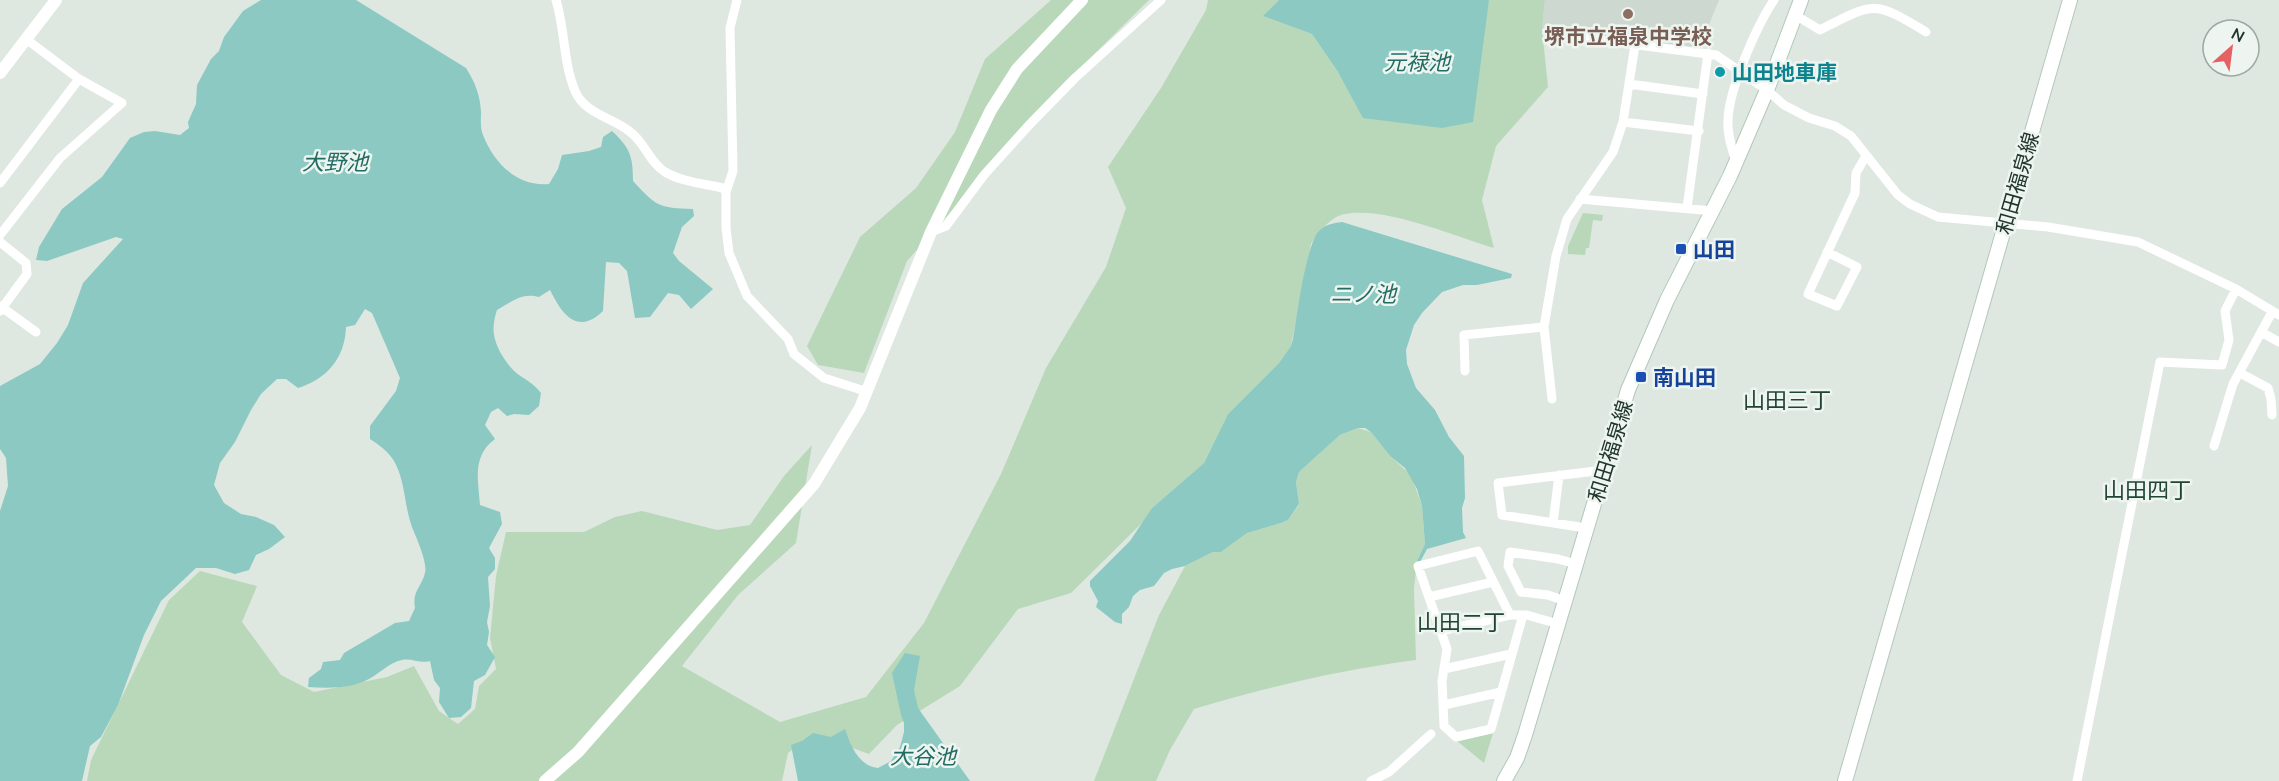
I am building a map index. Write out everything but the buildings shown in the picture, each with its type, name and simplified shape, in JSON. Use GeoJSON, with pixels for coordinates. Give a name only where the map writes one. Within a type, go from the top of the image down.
{"type":"FeatureCollection","features":[{"type":"Feature","properties":{"kind":"main road","name":"和田福泉線"},"geometry":{"type":"LineString","coordinates":[[1504,781],[1517,758],[1525,735],[1631,383],[1667,300],[1736,162],[1767,90],[1801,0]]}},
{"type":"Feature","properties":{"kind":"main road","name":"和田福泉線"},"geometry":{"type":"LineString","coordinates":[[1845,781],[2070,0]]}},
{"type":"Feature","properties":{"kind":"street"},"geometry":{"type":"LineString","coordinates":[[0,73],[56,0]]}},
{"type":"Feature","properties":{"kind":"street"},"geometry":{"type":"LineString","coordinates":[[556,0],[575,91],[585,106],[629,130],[653,161],[665,172],[723,188],[726,192]]}},
{"type":"Feature","properties":{"kind":"street"},"geometry":{"type":"LineString","coordinates":[[737,0],[730,28],[733,171],[726,192],[729,253],[747,296],[788,339],[794,354],[824,378],[868,392]]}},
{"type":"Feature","properties":{"kind":"street"},"geometry":{"type":"LineString","coordinates":[[545,781],[578,752],[814,484],[868,392],[932,232],[991,111],[1017,69],[1082,0]]}},
{"type":"Feature","properties":{"kind":"street"},"geometry":{"type":"LineString","coordinates":[[932,232],[946,226],[984,175],[1029,126],[1082,72],[1161,0]]}},
{"type":"Feature","properties":{"kind":"street"},"geometry":{"type":"LineString","coordinates":[[1736,162],[1729,138],[1728,119],[1741,71],[1758,30],[1774,0]]}},
{"type":"Feature","properties":{"kind":"street"},"geometry":{"type":"LineString","coordinates":[[1796,15],[1820,30],[1861,9],[1881,4],[1926,32]]}},
{"type":"Feature","properties":{"kind":"street"},"geometry":{"type":"LineString","coordinates":[[1567,36],[1716,55],[1767,90],[1784,105],[1809,118],[1835,126],[1851,136],[1898,195],[1910,204],[1938,217],[2048,227],[2138,242],[2236,289],[2276,314],[2261,332],[2233,384],[2214,446]]}},
{"type":"Feature","properties":{"kind":"street"},"geometry":{"type":"LineString","coordinates":[[0,235],[60,158],[122,103],[79,79],[26,39]]}},
{"type":"Feature","properties":{"kind":"street"},"geometry":{"type":"LineString","coordinates":[[1552,399],[1544,327],[1556,256],[1567,219],[1613,152],[1623,122],[1635,45]]}},
{"type":"Feature","properties":{"kind":"street"},"geometry":{"type":"LineString","coordinates":[[1687,208],[1708,53]]}},
{"type":"Feature","properties":{"kind":"street"},"geometry":{"type":"LineString","coordinates":[[0,183],[79,79]]}},
{"type":"Feature","properties":{"kind":"street"},"geometry":{"type":"LineString","coordinates":[[1629,84],[1703,94]]}},
{"type":"Feature","properties":{"kind":"street"},"geometry":{"type":"LineString","coordinates":[[1623,122],[1699,131]]}},
{"type":"Feature","properties":{"kind":"street"},"geometry":{"type":"LineString","coordinates":[[1827,252],[1857,267],[1837,306],[1808,294],[1827,252],[1855,193],[1856,173],[1866,156]]}},
{"type":"Feature","properties":{"kind":"street"},"geometry":{"type":"LineString","coordinates":[[1580,199],[1713,211]]}},
{"type":"Feature","properties":{"kind":"street"},"geometry":{"type":"LineString","coordinates":[[0,242],[26,263],[27,274],[1,308],[36,332]]}},
{"type":"Feature","properties":{"kind":"street"},"geometry":{"type":"LineString","coordinates":[[2077,781],[2160,362],[2222,365],[2229,340],[2225,311],[2236,289]]}},
{"type":"Feature","properties":{"kind":"street"},"geometry":{"type":"LineString","coordinates":[[1466,371],[1464,335],[1544,327]]}},
{"type":"Feature","properties":{"kind":"street"},"geometry":{"type":"LineString","coordinates":[[2261,332],[2279,342]]}},
{"type":"Feature","properties":{"kind":"street"},"geometry":{"type":"LineString","coordinates":[[2240,373],[2268,388],[2272,415]]}},
{"type":"Feature","properties":{"kind":"street"},"geometry":{"type":"LineString","coordinates":[[1586,528],[1502,515],[1498,483],[1604,470]]}},
{"type":"Feature","properties":{"kind":"street"},"geometry":{"type":"LineString","coordinates":[[1553,523],[1559,475]]}},
{"type":"Feature","properties":{"kind":"street"},"geometry":{"type":"LineString","coordinates":[[1510,615],[1478,551],[1418,566],[1447,649],[1444,669],[1444,726],[1456,737],[1491,729],[1523,615]]}},
{"type":"Feature","properties":{"kind":"street"},"geometry":{"type":"LineString","coordinates":[[1564,601],[1548,595],[1521,592],[1508,566],[1510,552],[1576,564]]}},
{"type":"Feature","properties":{"kind":"street"},"geometry":{"type":"LineString","coordinates":[[1429,597],[1493,582]]}},
{"type":"Feature","properties":{"kind":"street"},"geometry":{"type":"LineString","coordinates":[[1441,631],[1510,615],[1523,615],[1557,624]]}},
{"type":"Feature","properties":{"kind":"street"},"geometry":{"type":"LineString","coordinates":[[1444,669],[1512,654]]}},
{"type":"Feature","properties":{"kind":"street"},"geometry":{"type":"LineString","coordinates":[[1444,705],[1501,692]]}},
{"type":"Feature","properties":{"kind":"street"},"geometry":{"type":"LineString","coordinates":[[1371,781],[1389,772],[1431,735]]}},
{"type":"Feature","properties":{"kind":"shaded area","name":"堺市立福泉中学校"},"geometry":{"type":"Polygon","coordinates":[[[1545,0],[1719,0],[1702,42],[1697,47],[1542,29],[1545,0]]]}},
{"type":"Feature","properties":{"kind":"green space"},"geometry":{"type":"Polygon","coordinates":[[[1051,0],[1149,0],[1073,75],[907,261],[864,373],[818,365],[807,346],[860,237],[916,188],[955,132],[985,59],[1051,0]]]}},
{"type":"Feature","properties":{"kind":"green space"},"geometry":{"type":"Polygon","coordinates":[[[1208,0],[1279,0],[1264,16],[1312,34],[1338,72],[1482,41],[1489,0],[1545,0],[1542,29],[1548,87],[1496,146],[1482,200],[1494,248],[1420,224],[1380,214],[1345,214],[1330,221],[1311,244],[1291,346],[1279,363],[1228,414],[1204,463],[1152,508],[1145,520],[1071,593],[1018,609],[960,686],[897,725],[869,754],[813,734],[788,753],[782,781],[87,781],[91,760],[169,600],[200,571],[257,586],[242,622],[281,675],[314,692],[387,677],[414,666],[439,711],[458,724],[475,709],[479,686],[496,669],[490,638],[496,576],[506,532],[584,532],[615,517],[642,511],[717,530],[750,525],[784,476],[812,445],[796,543],[738,595],[682,666],[780,722],[866,697],[924,623],[1001,474],[1046,368],[1106,267],[1126,208],[1108,167],[1161,88],[1206,10],[1208,0]]]}},
{"type":"Feature","properties":{"kind":"green space"},"geometry":{"type":"Polygon","coordinates":[[[1583,213],[1603,215],[1602,221],[1593,220],[1589,248],[1586,248],[1585,255],[1568,254],[1568,246],[1583,213]]]}},
{"type":"Feature","properties":{"kind":"green space"},"geometry":{"type":"Polygon","coordinates":[[[1358,428],[1371,432],[1390,456],[1411,475],[1422,506],[1425,544],[1417,561],[1414,589],[1416,660],[1304,680],[1194,709],[1170,750],[1156,781],[1094,781],[1159,615],[1185,566],[1213,552],[1221,552],[1247,533],[1288,520],[1299,505],[1296,482],[1299,472],[1340,435],[1358,428]]]}},
{"type":"Feature","properties":{"kind":"green space"},"geometry":{"type":"Polygon","coordinates":[[[1493,733],[1484,763],[1457,741],[1493,733]]]}},
{"type":"Feature","properties":{"kind":"water","name":"大野池"},"geometry":{"type":"Polygon","coordinates":[[[261,0],[356,0],[466,68],[478,94],[481,129],[493,155],[508,171],[527,182],[549,184],[558,169],[562,155],[601,147],[603,137],[612,131],[623,142],[629,153],[633,181],[647,196],[658,204],[672,208],[693,209],[694,216],[682,227],[673,253],[679,261],[713,289],[691,309],[679,295],[668,293],[650,317],[635,318],[627,271],[619,263],[606,262],[603,311],[585,322],[578,322],[565,314],[550,290],[539,297],[527,296],[517,299],[497,310],[494,332],[498,348],[512,368],[541,393],[539,406],[529,415],[507,416],[498,408],[491,412],[485,425],[495,439],[480,460],[478,477],[480,505],[500,512],[502,524],[489,548],[495,558],[495,569],[488,577],[490,606],[487,645],[495,657],[485,675],[474,681],[471,708],[461,717],[449,718],[439,702],[440,688],[434,680],[430,661],[397,661],[370,679],[344,687],[308,687],[309,678],[321,669],[323,662],[340,660],[344,653],[395,623],[409,621],[415,608],[416,593],[425,573],[423,555],[411,524],[398,468],[389,454],[370,439],[370,426],[396,391],[400,378],[372,313],[365,309],[355,325],[346,327],[338,358],[326,373],[298,388],[286,379],[277,379],[261,394],[235,442],[220,463],[214,485],[224,503],[241,514],[256,517],[274,525],[285,537],[256,555],[249,570],[235,574],[216,568],[196,568],[161,601],[144,635],[118,705],[101,737],[90,746],[82,781],[0,781],[0,511],[8,486],[6,458],[0,449],[0,386],[40,364],[68,325],[83,283],[123,239],[116,237],[47,261],[36,260],[39,247],[62,209],[102,177],[130,138],[144,132],[155,131],[180,135],[189,128],[188,122],[196,104],[197,85],[211,59],[219,51],[224,37],[243,11],[261,0]]]}},
{"type":"Feature","properties":{"kind":"water","name":"元禄池"},"geometry":{"type":"Polygon","coordinates":[[[1279,0],[1489,0],[1473,122],[1442,128],[1363,118],[1338,72],[1312,34],[1263,16],[1279,0]]]}},
{"type":"Feature","properties":{"kind":"water","name":"ニノ池"},"geometry":{"type":"Polygon","coordinates":[[[1342,222],[1512,274],[1511,278],[1477,285],[1463,285],[1442,292],[1414,325],[1406,350],[1407,364],[1416,388],[1435,410],[1449,437],[1464,456],[1465,498],[1462,508],[1463,532],[1466,538],[1427,549],[1420,562],[1417,561],[1425,544],[1422,506],[1417,489],[1405,468],[1390,456],[1371,432],[1365,428],[1358,428],[1340,435],[1299,472],[1296,482],[1299,504],[1288,520],[1247,533],[1221,552],[1213,552],[1185,566],[1164,573],[1154,586],[1140,590],[1133,596],[1129,607],[1122,614],[1122,624],[1115,622],[1096,607],[1098,601],[1090,586],[1090,581],[1130,541],[1152,508],[1204,463],[1228,414],[1279,363],[1291,346],[1310,249],[1320,230],[1333,223],[1342,222]]]}},
{"type":"Feature","properties":{"kind":"water","name":"大谷池"},"geometry":{"type":"Polygon","coordinates":[[[905,653],[920,656],[914,690],[918,708],[970,781],[798,781],[791,745],[813,733],[831,737],[845,729],[856,753],[865,763],[878,768],[891,761],[900,747],[904,732],[892,673],[905,653]]]}},
{"type":"Feature","properties":{"kind":"place","name":"堺市立福泉中学校"},"geometry":{"type":"Point","coordinates":[1628,14]}},
{"type":"Feature","properties":{"kind":"place","name":"山田地車庫"},"geometry":{"type":"Point","coordinates":[1720,72]}},
{"type":"Feature","properties":{"kind":"place","name":"山田"},"geometry":{"type":"Point","coordinates":[1681,249]}},
{"type":"Feature","properties":{"kind":"place","name":"南山田"},"geometry":{"type":"Point","coordinates":[1641,377]}},
{"type":"Feature","properties":{"kind":"district","name":"山田三丁"},"geometry":{"type":"Point","coordinates":[1787,400]}},
{"type":"Feature","properties":{"kind":"district","name":"山田四丁"},"geometry":{"type":"Point","coordinates":[2147,490]}},
{"type":"Feature","properties":{"kind":"district","name":"山田二丁"},"geometry":{"type":"Point","coordinates":[1461,622]}}]}
